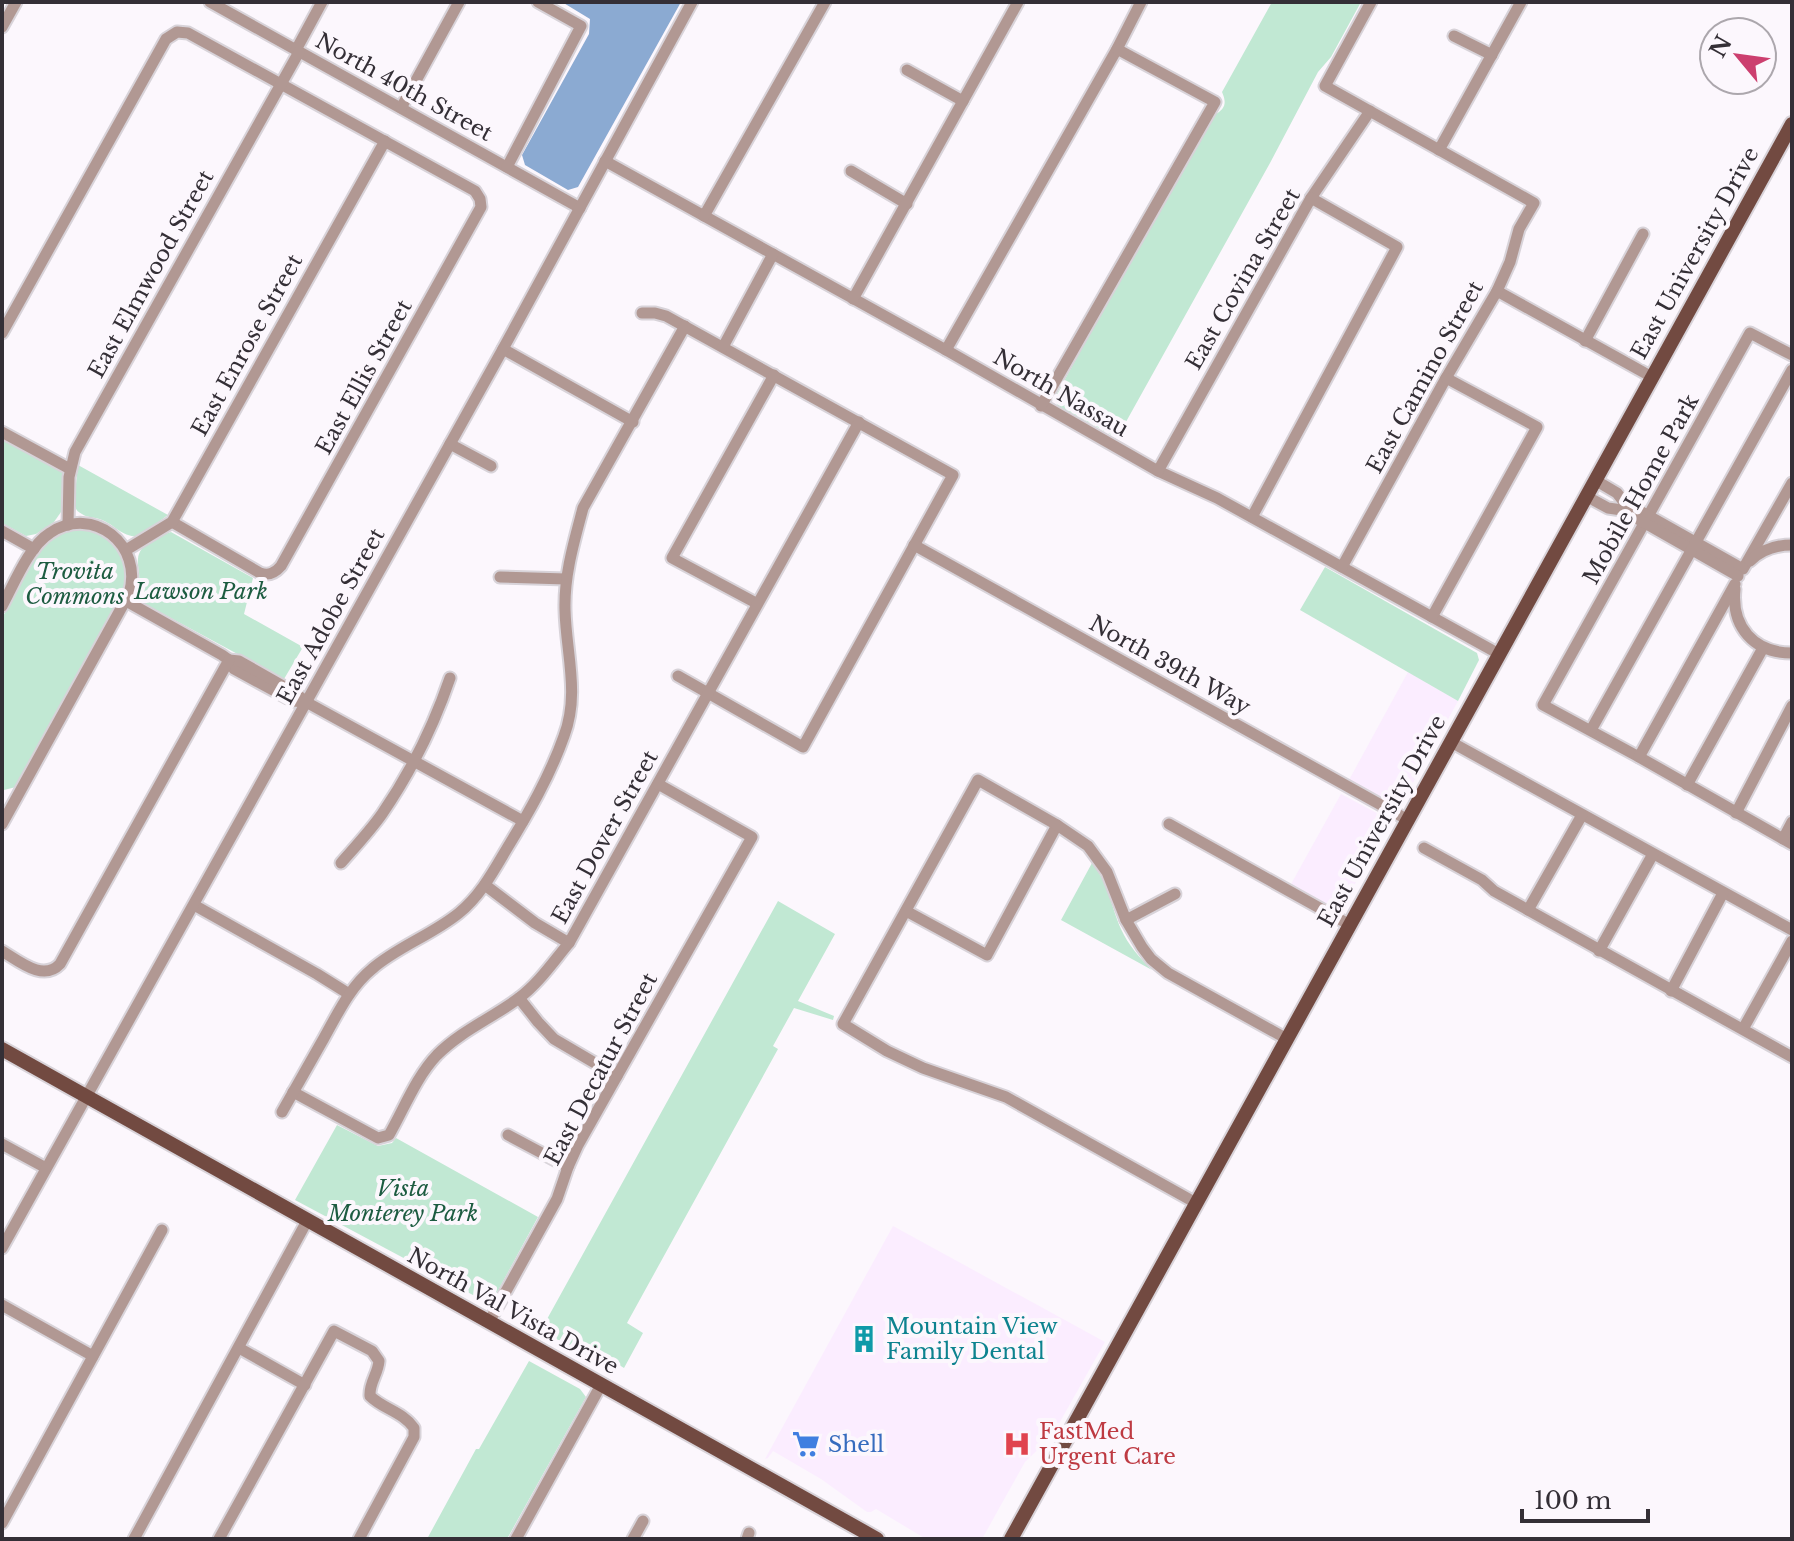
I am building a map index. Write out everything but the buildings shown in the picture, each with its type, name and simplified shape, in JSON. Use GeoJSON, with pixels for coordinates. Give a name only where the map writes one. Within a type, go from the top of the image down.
{"type":"FeatureCollection","features":[{"type":"Feature","properties":{"kind":"main road","name":"East University Drive"},"geometry":{"type":"LineString","coordinates":[[1011,1539],[1792,124]]}},
{"type":"Feature","properties":{"kind":"main road","name":"North Val Vista Drive"},"geometry":{"type":"LineString","coordinates":[[2,1049],[868,1537]]}},
{"type":"Feature","properties":{"kind":"street"},"geometry":{"type":"LineString","coordinates":[[2,27],[16,2]]}},
{"type":"Feature","properties":{"kind":"street","name":"North 40th Street"},"geometry":{"type":"LineString","coordinates":[[210,2],[580,208]]}},
{"type":"Feature","properties":{"kind":"street","name":"East Elmwood Street"},"geometry":{"type":"LineString","coordinates":[[68,525],[70,469],[79,445],[280,85],[322,2]]}},
{"type":"Feature","properties":{"kind":"street"},"geometry":{"type":"LineString","coordinates":[[401,108],[459,2]]}},
{"type":"Feature","properties":{"kind":"street"},"geometry":{"type":"LineString","coordinates":[[507,167],[581,26],[538,2]]}},
{"type":"Feature","properties":{"kind":"street","name":"East Adobe Street"},"geometry":{"type":"LineString","coordinates":[[2,1248],[503,349],[692,2]]}},
{"type":"Feature","properties":{"kind":"street"},"geometry":{"type":"LineString","coordinates":[[704,216],[825,2]]}},
{"type":"Feature","properties":{"kind":"street"},"geometry":{"type":"LineString","coordinates":[[853,299],[1018,2]]}},
{"type":"Feature","properties":{"kind":"street"},"geometry":{"type":"LineString","coordinates":[[946,350],[1141,2]]}},
{"type":"Feature","properties":{"kind":"street"},"geometry":{"type":"LineString","coordinates":[[1371,2],[1325,86],[1439,150],[1521,2]]}},
{"type":"Feature","properties":{"kind":"street"},"geometry":{"type":"LineString","coordinates":[[2,333],[166,39],[177,32],[188,33],[385,141]]}},
{"type":"Feature","properties":{"kind":"street"},"geometry":{"type":"LineString","coordinates":[[1454,36],[1492,55]]}},
{"type":"Feature","properties":{"kind":"street"},"geometry":{"type":"LineString","coordinates":[[1041,406],[1215,102],[1117,49]]}},
{"type":"Feature","properties":{"kind":"street"},"geometry":{"type":"LineString","coordinates":[[907,70],[963,101]]}},
{"type":"Feature","properties":{"kind":"street","name":"East Covina Street"},"geometry":{"type":"LineString","coordinates":[[1158,471],[1311,198],[1370,111]]}},
{"type":"Feature","properties":{"kind":"street","name":"East Ellis Street"},"geometry":{"type":"LineString","coordinates":[[172,522],[266,575],[281,566],[481,207],[475,191],[385,141]]}},
{"type":"Feature","properties":{"kind":"street","name":"East Enrose Street"},"geometry":{"type":"LineString","coordinates":[[126,550],[172,522],[385,141]]}},
{"type":"Feature","properties":{"kind":"street","name":"East Camino Street"},"geometry":{"type":"LineString","coordinates":[[1342,567],[1497,291],[1510,262],[1519,229],[1534,203],[1439,150]]}},
{"type":"Feature","properties":{"kind":"street","name":"North Nassau"},"geometry":{"type":"LineString","coordinates":[[605,161],[1158,471],[1217,498],[1499,654]]}},
{"type":"Feature","properties":{"kind":"street"},"geometry":{"type":"LineString","coordinates":[[851,171],[907,204]]}},
{"type":"Feature","properties":{"kind":"street"},"geometry":{"type":"LineString","coordinates":[[1252,517],[1397,247],[1311,198]]}},
{"type":"Feature","properties":{"kind":"street"},"geometry":{"type":"LineString","coordinates":[[1585,341],[1643,234]]}},
{"type":"Feature","properties":{"kind":"street"},"geometry":{"type":"LineString","coordinates":[[723,347],[773,254]]}},
{"type":"Feature","properties":{"kind":"street"},"geometry":{"type":"LineString","coordinates":[[1497,291],[1652,377]]}},
{"type":"Feature","properties":{"kind":"street"},"geometry":{"type":"LineString","coordinates":[[642,313],[666,316],[953,475],[803,747],[678,676]]}},
{"type":"Feature","properties":{"kind":"street"},"geometry":{"type":"LineString","coordinates":[[282,1112],[349,994],[373,968],[436,931],[462,911],[485,885],[556,757],[566,733],[572,696],[565,611],[566,579],[583,508],[685,326]]}},
{"type":"Feature","properties":{"kind":"street","name":"Mobile Home Park"},"geometry":{"type":"LineString","coordinates":[[1591,730],[1543,705],[1750,333],[1792,355]]}},
{"type":"Feature","properties":{"kind":"street"},"geometry":{"type":"LineString","coordinates":[[503,349],[633,422]]}},
{"type":"Feature","properties":{"kind":"street"},"geometry":{"type":"LineString","coordinates":[[1792,370],[1591,730],[1787,842],[1792,822]]}},
{"type":"Feature","properties":{"kind":"street"},"geometry":{"type":"LineString","coordinates":[[756,603],[672,558],[774,375]]}},
{"type":"Feature","properties":{"kind":"street"},"geometry":{"type":"LineString","coordinates":[[1432,617],[1537,427],[1446,378]]}},
{"type":"Feature","properties":{"kind":"street","name":"East Dover Street"},"geometry":{"type":"LineString","coordinates":[[293,1092],[378,1138],[389,1135],[424,1071],[437,1055],[537,982],[569,943],[859,422]]}},
{"type":"Feature","properties":{"kind":"street"},"geometry":{"type":"LineString","coordinates":[[2,432],[70,469]]}},
{"type":"Feature","properties":{"kind":"street"},"geometry":{"type":"LineString","coordinates":[[450,444],[491,466]]}},
{"type":"Feature","properties":{"kind":"street"},"geometry":{"type":"LineString","coordinates":[[1595,480],[1617,493],[1647,520]]}},
{"type":"Feature","properties":{"kind":"street"},"geometry":{"type":"LineString","coordinates":[[1639,757],[1792,483]]}},
{"type":"Feature","properties":{"kind":"street"},"geometry":{"type":"LineString","coordinates":[[1586,496],[1608,508],[1647,520],[1739,576]]}},
{"type":"Feature","properties":{"kind":"street"},"geometry":{"type":"LineString","coordinates":[[2,606],[34,549],[50,532],[68,525],[84,524],[106,531],[118,539],[129,556],[131,588],[126,601],[2,824]]}},
{"type":"Feature","properties":{"kind":"street"},"geometry":{"type":"LineString","coordinates":[[2,531],[34,549]]}},
{"type":"Feature","properties":{"kind":"street","name":"North 39th Way"},"geometry":{"type":"LineString","coordinates":[[914,545],[1408,820]]}},
{"type":"Feature","properties":{"kind":"street"},"geometry":{"type":"LineString","coordinates":[[1792,545],[1767,549],[1753,557],[1739,576],[1733,603],[1738,621],[1748,637],[1763,648],[1792,653]]}},
{"type":"Feature","properties":{"kind":"street"},"geometry":{"type":"LineString","coordinates":[[500,577],[566,579]]}},
{"type":"Feature","properties":{"kind":"street"},"geometry":{"type":"LineString","coordinates":[[126,601],[229,660],[234,669],[297,694],[306,702],[523,821]]}},
{"type":"Feature","properties":{"kind":"street"},"geometry":{"type":"LineString","coordinates":[[1687,785],[1763,648]]}},
{"type":"Feature","properties":{"kind":"street"},"geometry":{"type":"LineString","coordinates":[[2,951],[38,971],[50,972],[60,964],[229,660]]}},
{"type":"Feature","properties":{"kind":"street"},"geometry":{"type":"LineString","coordinates":[[341,863],[381,815],[413,761],[441,705],[450,678]]}},
{"type":"Feature","properties":{"kind":"street"},"geometry":{"type":"LineString","coordinates":[[1736,813],[1792,706]]}},
{"type":"Feature","properties":{"kind":"street"},"geometry":{"type":"LineString","coordinates":[[1451,742],[1792,930]]}},
{"type":"Feature","properties":{"kind":"street"},"geometry":{"type":"LineString","coordinates":[[1196,1203],[1006,1097],[923,1068],[887,1051],[843,1024],[978,780],[1088,846],[1107,872],[1126,920],[1151,959],[1168,973],[1287,1039]]}},
{"type":"Feature","properties":{"kind":"street","name":"East Decatur Street"},"geometry":{"type":"LineString","coordinates":[[489,1322],[557,1199],[578,1145],[752,837],[658,784]]}},
{"type":"Feature","properties":{"kind":"street"},"geometry":{"type":"LineString","coordinates":[[2,793],[15,801]]}},
{"type":"Feature","properties":{"kind":"street"},"geometry":{"type":"LineString","coordinates":[[1528,910],[1582,815]]}},
{"type":"Feature","properties":{"kind":"street"},"geometry":{"type":"LineString","coordinates":[[1169,824],[1350,925]]}},
{"type":"Feature","properties":{"kind":"street"},"geometry":{"type":"LineString","coordinates":[[906,911],[987,955],[1057,825]]}},
{"type":"Feature","properties":{"kind":"street"},"geometry":{"type":"LineString","coordinates":[[1424,848],[1599,951],[1792,1057]]}},
{"type":"Feature","properties":{"kind":"street"},"geometry":{"type":"LineString","coordinates":[[1599,951],[1653,854]]}},
{"type":"Feature","properties":{"kind":"street"},"geometry":{"type":"LineString","coordinates":[[485,885],[535,923],[569,943]]}},
{"type":"Feature","properties":{"kind":"street"},"geometry":{"type":"LineString","coordinates":[[1671,991],[1723,893]]}},
{"type":"Feature","properties":{"kind":"street"},"geometry":{"type":"LineString","coordinates":[[1126,920],[1175,894]]}},
{"type":"Feature","properties":{"kind":"street"},"geometry":{"type":"LineString","coordinates":[[194,905],[349,994]]}},
{"type":"Feature","properties":{"kind":"street"},"geometry":{"type":"LineString","coordinates":[[1743,1029],[1792,941]]}},
{"type":"Feature","properties":{"kind":"street"},"geometry":{"type":"LineString","coordinates":[[519,998],[554,1039],[617,1076]]}},
{"type":"Feature","properties":{"kind":"street"},"geometry":{"type":"LineString","coordinates":[[508,1135],[568,1167]]}},
{"type":"Feature","properties":{"kind":"street"},"geometry":{"type":"LineString","coordinates":[[2,1144],[46,1168]]}},
{"type":"Feature","properties":{"kind":"street"},"geometry":{"type":"LineString","coordinates":[[134,1539],[307,1221]]}},
{"type":"Feature","properties":{"kind":"street"},"geometry":{"type":"LineString","coordinates":[[2,1523],[162,1230]]}},
{"type":"Feature","properties":{"kind":"street"},"geometry":{"type":"LineString","coordinates":[[2,1305],[93,1356]]}},
{"type":"Feature","properties":{"kind":"street"},"geometry":{"type":"LineString","coordinates":[[219,1539],[334,1331],[372,1351],[379,1361],[379,1370],[369,1388],[370,1396],[414,1428],[414,1437],[359,1539]]}},
{"type":"Feature","properties":{"kind":"street"},"geometry":{"type":"LineString","coordinates":[[239,1348],[305,1385]]}},
{"type":"Feature","properties":{"kind":"street"},"geometry":{"type":"LineString","coordinates":[[516,1539],[601,1385]]}},
{"type":"Feature","properties":{"kind":"street"},"geometry":{"type":"LineString","coordinates":[[633,1539],[643,1521]]}},
{"type":"Feature","properties":{"kind":"shaded area"},"geometry":{"type":"Polygon","coordinates":[[[1408,672],[1458,701],[1398,806],[1349,780],[1408,672]]]}},
{"type":"Feature","properties":{"kind":"shaded area"},"geometry":{"type":"Polygon","coordinates":[[[1341,794],[1386,818],[1389,825],[1338,913],[1290,886],[1341,794]]]}},
{"type":"Feature","properties":{"kind":"shaded area"},"geometry":{"type":"Polygon","coordinates":[[[893,1226],[1105,1342],[1052,1436],[1025,1462],[982,1539],[926,1539],[876,1509],[867,1512],[821,1479],[773,1451],[765,1459],[893,1226]]]}},
{"type":"Feature","properties":{"kind":"green space"},"geometry":{"type":"Polygon","coordinates":[[[1272,2],[1361,2],[1331,57],[1318,72],[1117,438],[1058,406],[1054,399],[1206,123],[1225,104],[1222,92],[1272,2]]]}},
{"type":"Feature","properties":{"kind":"green space"},"geometry":{"type":"Polygon","coordinates":[[[2,437],[63,471],[61,512],[54,522],[36,534],[26,536],[2,523],[2,437]]]}},
{"type":"Feature","properties":{"kind":"green space"},"geometry":{"type":"Polygon","coordinates":[[[78,465],[168,515],[138,537],[84,515],[77,511],[74,503],[78,465]]]}},
{"type":"Feature","properties":{"kind":"green space","name":"Trovita Commons"},"geometry":{"type":"Polygon","coordinates":[[[75,529],[101,534],[118,548],[125,569],[123,595],[16,787],[4,790],[2,618],[39,551],[53,537],[75,529]]]}},
{"type":"Feature","properties":{"kind":"green space","name":"Lawson Park"},"geometry":{"type":"Polygon","coordinates":[[[171,532],[253,578],[244,614],[303,647],[284,679],[143,603],[139,593],[139,554],[150,541],[171,532]]]}},
{"type":"Feature","properties":{"kind":"green space"},"geometry":{"type":"Polygon","coordinates":[[[1325,567],[1477,653],[1479,660],[1458,701],[1300,610],[1325,567]]]}},
{"type":"Feature","properties":{"kind":"green space"},"geometry":{"type":"Polygon","coordinates":[[[1092,863],[1106,886],[1124,935],[1152,970],[1061,920],[1092,863]]]}},
{"type":"Feature","properties":{"kind":"green space"},"geometry":{"type":"Polygon","coordinates":[[[778,901],[835,934],[798,1001],[834,1016],[833,1020],[794,1008],[773,1046],[778,1049],[627,1323],[643,1333],[624,1368],[608,1358],[603,1366],[541,1330],[778,901]]]}},
{"type":"Feature","properties":{"kind":"green space","name":"Vista Monterey Park"},"geometry":{"type":"Polygon","coordinates":[[[337,1125],[378,1146],[392,1143],[396,1138],[538,1217],[494,1298],[486,1302],[295,1200],[337,1125]]]}},
{"type":"Feature","properties":{"kind":"green space"},"geometry":{"type":"Polygon","coordinates":[[[529,1361],[580,1389],[586,1397],[507,1539],[427,1539],[476,1449],[479,1449],[529,1361]]]}},
{"type":"Feature","properties":{"kind":"water"},"geometry":{"type":"Polygon","coordinates":[[[562,2],[681,2],[578,187],[568,190],[525,165],[522,155],[589,34],[590,19],[562,2]]]}},
{"type":"Feature","properties":{"kind":"place","name":"Mountain View Family Dental"},"geometry":{"type":"Point","coordinates":[864,1339]}},
{"type":"Feature","properties":{"kind":"place","name":"Shell"},"geometry":{"type":"Point","coordinates":[806,1444]}},
{"type":"Feature","properties":{"kind":"place","name":"FastMed Urgent Care"},"geometry":{"type":"Point","coordinates":[1017,1444]}}]}
